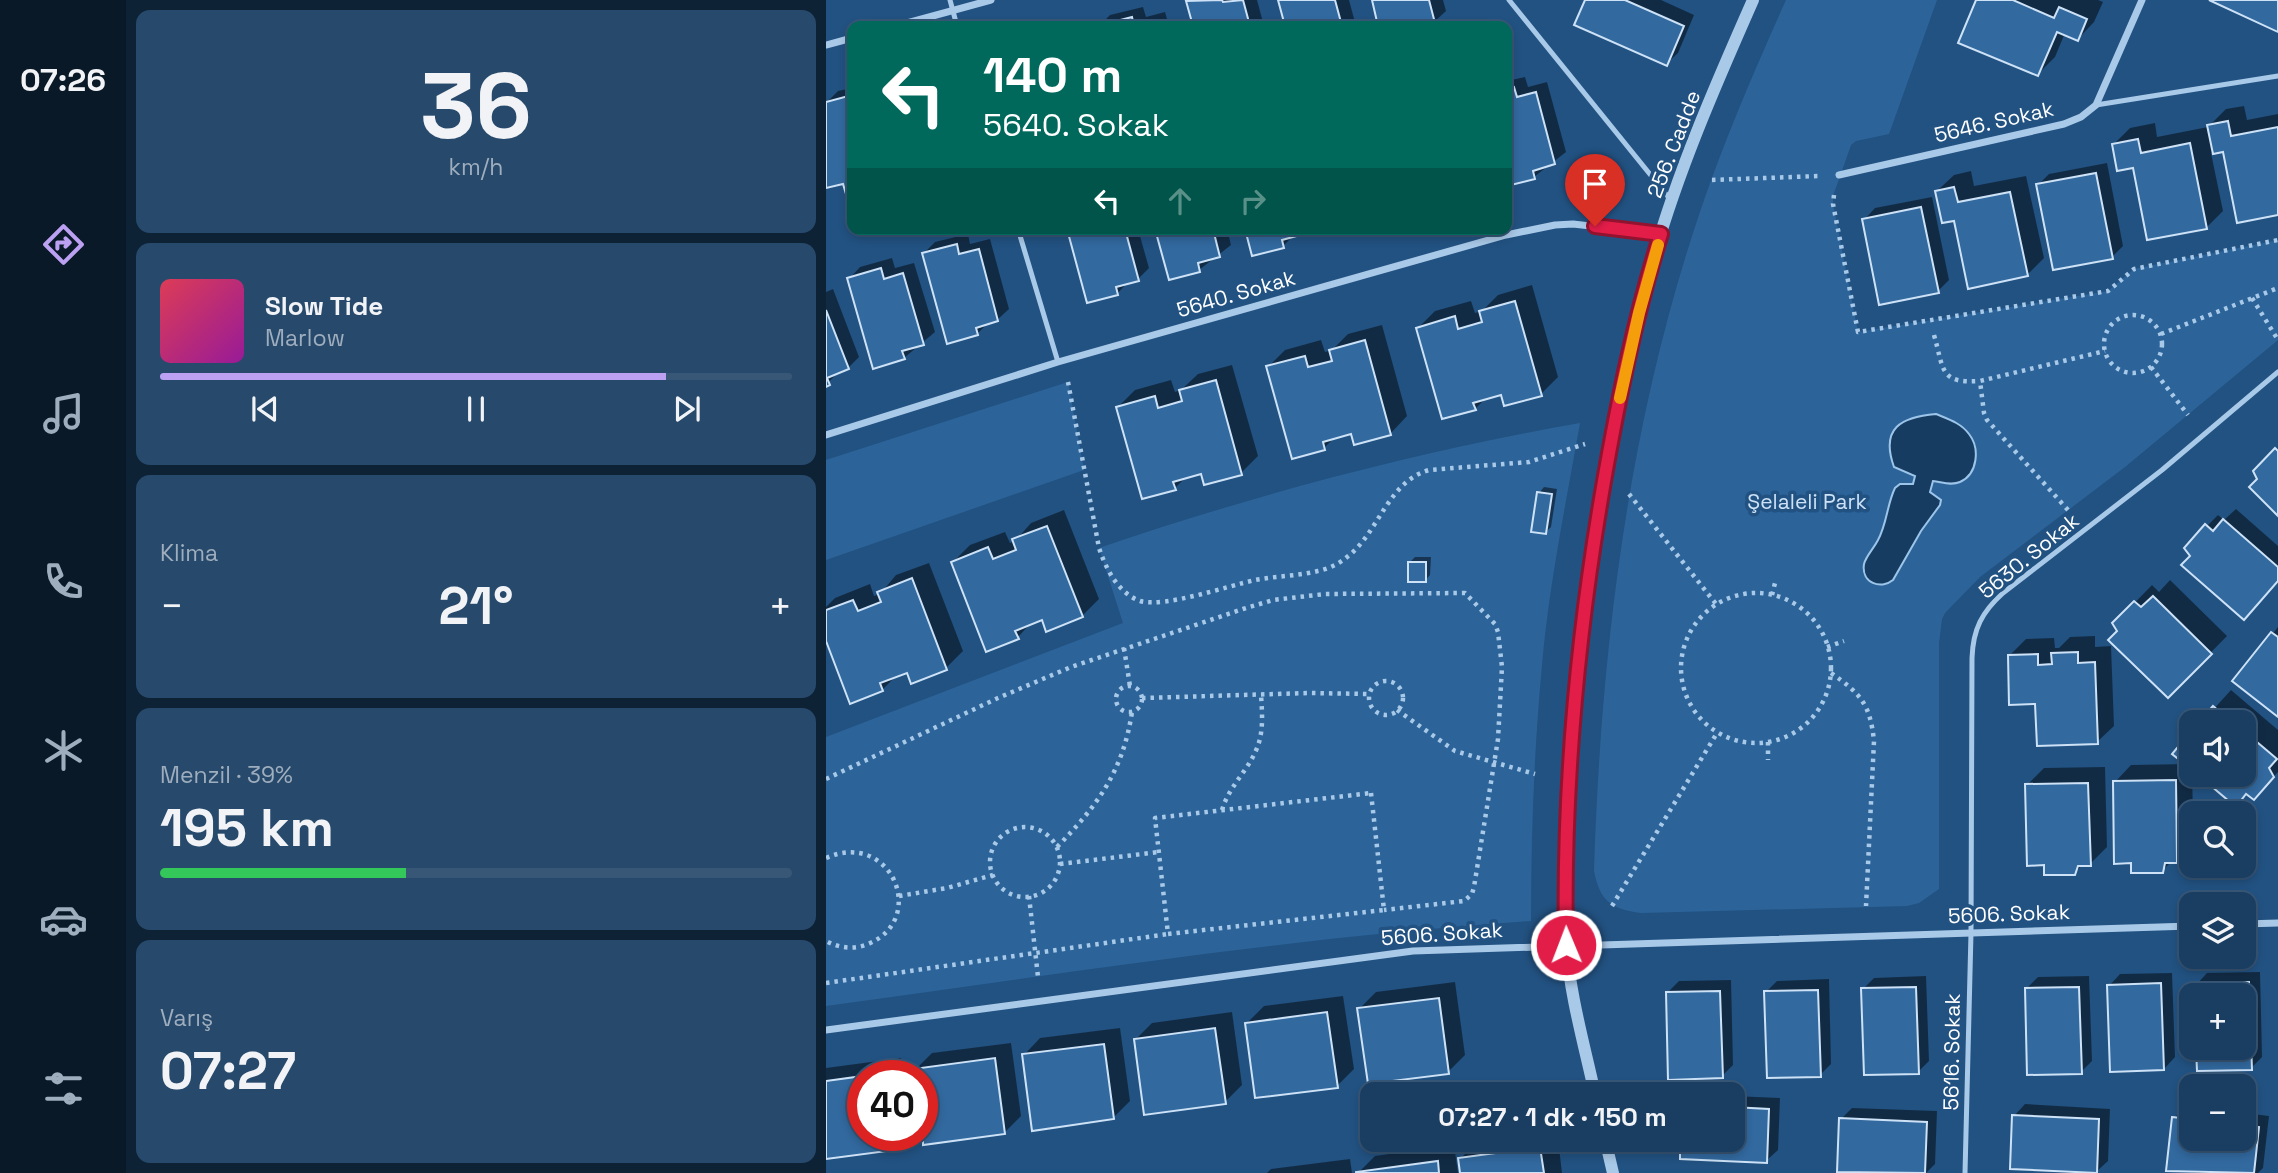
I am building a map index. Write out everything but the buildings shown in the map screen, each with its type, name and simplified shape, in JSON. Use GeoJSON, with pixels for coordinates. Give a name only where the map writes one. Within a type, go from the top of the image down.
{"type":"FeatureCollection","features":[{"type":"Feature","properties":{"kind":"street"},"geometry":{"type":"LineString","coordinates":[[915,21],[991,0]]}},
{"type":"Feature","properties":{"kind":"street","name":"256. Cadde"},"geometry":{"type":"LineString","coordinates":[[1592,1082],[1572,995],[1566,945],[1566,837],[1579,643],[1612,433],[1639,313],[1672,201],[1753,0]]}},
{"type":"Feature","properties":{"kind":"street"},"geometry":{"type":"LineString","coordinates":[[2095,105],[2142,0]]}},
{"type":"Feature","properties":{"kind":"street"},"geometry":{"type":"LineString","coordinates":[[826,46],[847,40]]}},
{"type":"Feature","properties":{"kind":"street","name":"5646. Sokak"},"geometry":{"type":"LineString","coordinates":[[1839,175],[2064,124],[2081,117],[2095,105]]}},
{"type":"Feature","properties":{"kind":"street","name":"5640. Sokak"},"geometry":{"type":"LineString","coordinates":[[1512,235],[1573,224],[1661,234]]}},
{"type":"Feature","properties":{"kind":"street","name":"5640. Sokak"},"geometry":{"type":"LineString","coordinates":[[826,435],[1061,361],[1512,235]]}},
{"type":"Feature","properties":{"kind":"street"},"geometry":{"type":"LineString","coordinates":[[2256,924],[2278,923]]}},
{"type":"Feature","properties":{"kind":"street","name":"5606. Sokak"},"geometry":{"type":"LineString","coordinates":[[826,1030],[1368,956],[1466,948],[2179,926]]}},
{"type":"Feature","properties":{"kind":"street"},"geometry":{"type":"LineString","coordinates":[[1608,1152],[1613,1173]]}},
{"type":"Feature","properties":{"kind":"lane"},"geometry":{"type":"LineString","coordinates":[[950,0],[956,21]]}},
{"type":"Feature","properties":{"kind":"lane"},"geometry":{"type":"LineString","coordinates":[[1509,0],[1672,201]]}},
{"type":"Feature","properties":{"kind":"lane","name":"5646. Sokak"},"geometry":{"type":"LineString","coordinates":[[2095,105],[2278,76]]}},
{"type":"Feature","properties":{"kind":"lane"},"geometry":{"type":"LineString","coordinates":[[1020,235],[1061,361]]}},
{"type":"Feature","properties":{"kind":"lane","name":"5630. Sokak"},"geometry":{"type":"LineString","coordinates":[[1971,933],[1972,658],[1976,628],[1983,614],[2003,593],[2142,487],[2278,372]]}},
{"type":"Feature","properties":{"kind":"lane","name":"5616. Sokak"},"geometry":{"type":"LineString","coordinates":[[1965,1173],[1971,933]]}},
{"type":"Feature","properties":{"kind":"path"},"geometry":{"type":"LineString","coordinates":[[1712,180],[1839,175],[1833,204],[1858,332],[2108,291],[2134,269],[2278,240]]}},
{"type":"Feature","properties":{"kind":"path"},"geometry":{"type":"LineString","coordinates":[[2161,334],[2278,288]]}},
{"type":"Feature","properties":{"kind":"path"},"geometry":{"type":"LineString","coordinates":[[2252,298],[2278,340]]}},
{"type":"Feature","properties":{"kind":"path"},"geometry":{"type":"LineString","coordinates":[[2140,316],[2149,320],[2161,334],[2161,352],[2151,367],[2142,372],[2124,372],[2116,367],[2105,351],[2107,332],[2121,318],[2140,316]]}},
{"type":"Feature","properties":{"kind":"path"},"geometry":{"type":"LineString","coordinates":[[1934,335],[1948,377],[1955,381],[1980,381],[2105,351]]}},
{"type":"Feature","properties":{"kind":"path"},"geometry":{"type":"LineString","coordinates":[[1061,361],[1099,548],[1114,580],[1125,591],[1144,602],[1168,600],[1254,580],[1319,571],[1354,551],[1397,492],[1418,474],[1429,470],[1529,463],[1612,433]]}},
{"type":"Feature","properties":{"kind":"path"},"geometry":{"type":"LineString","coordinates":[[2151,367],[2188,415]]}},
{"type":"Feature","properties":{"kind":"path"},"geometry":{"type":"LineString","coordinates":[[1980,381],[1987,420],[2068,510]]}},
{"type":"Feature","properties":{"kind":"path"},"geometry":{"type":"LineString","coordinates":[[1629,494],[1716,604]]}},
{"type":"Feature","properties":{"kind":"path"},"geometry":{"type":"LineString","coordinates":[[1772,595],[1776,579]]}},
{"type":"Feature","properties":{"kind":"path"},"geometry":{"type":"LineString","coordinates":[[826,779],[998,698],[1071,667],[1243,609],[1299,596],[1349,592],[1418,595],[1465,593],[1491,618],[1498,632],[1502,667],[1495,763],[1472,894],[1464,901],[1168,934],[826,983]]}},
{"type":"Feature","properties":{"kind":"path"},"geometry":{"type":"LineString","coordinates":[[1740,594],[1772,595],[1790,601],[1810,615],[1824,635],[1831,659],[1830,682],[1822,705],[1807,724],[1787,737],[1768,742],[1739,742],[1717,733],[1698,716],[1685,694],[1681,668],[1685,643],[1697,621],[1716,604],[1740,594]]}},
{"type":"Feature","properties":{"kind":"path"},"geometry":{"type":"LineString","coordinates":[[1827,647],[1844,641]]}},
{"type":"Feature","properties":{"kind":"path"},"geometry":{"type":"LineString","coordinates":[[1124,648],[1130,686]]}},
{"type":"Feature","properties":{"kind":"path"},"geometry":{"type":"LineString","coordinates":[[1831,673],[1853,688],[1864,701],[1872,721],[1874,741],[1866,906]]}},
{"type":"Feature","properties":{"kind":"path"},"geometry":{"type":"LineString","coordinates":[[1379,682],[1391,682],[1398,686],[1402,696],[1401,706],[1397,710],[1387,715],[1377,712],[1370,704],[1369,694],[1372,687],[1379,682]]}},
{"type":"Feature","properties":{"kind":"path"},"geometry":{"type":"LineString","coordinates":[[1130,686],[1138,690],[1142,698],[1140,707],[1132,712],[1120,710],[1115,698],[1119,690],[1130,686]]}},
{"type":"Feature","properties":{"kind":"path"},"geometry":{"type":"LineString","coordinates":[[1222,810],[1228,793],[1257,749],[1262,720],[1261,694]]}},
{"type":"Feature","properties":{"kind":"path"},"geometry":{"type":"LineString","coordinates":[[1142,698],[1369,694]]}},
{"type":"Feature","properties":{"kind":"path"},"geometry":{"type":"LineString","coordinates":[[1397,710],[1446,746],[1464,755],[1535,774]]}},
{"type":"Feature","properties":{"kind":"path"},"geometry":{"type":"LineString","coordinates":[[1057,847],[1096,804],[1114,776],[1126,744],[1132,712]]}},
{"type":"Feature","properties":{"kind":"path"},"geometry":{"type":"LineString","coordinates":[[1612,906],[1717,733]]}},
{"type":"Feature","properties":{"kind":"path"},"geometry":{"type":"LineString","coordinates":[[1768,742],[1769,760]]}},
{"type":"Feature","properties":{"kind":"path"},"geometry":{"type":"LineString","coordinates":[[1168,934],[1155,818],[1371,793],[1384,910]]}},
{"type":"Feature","properties":{"kind":"path"},"geometry":{"type":"LineString","coordinates":[[1023,827],[1036,828],[1046,834],[1057,847],[1060,864],[1053,884],[1045,891],[1028,896],[1013,895],[1003,889],[993,875],[990,858],[1001,836],[1023,827]]}},
{"type":"Feature","properties":{"kind":"path"},"geometry":{"type":"LineString","coordinates":[[826,858],[842,852],[859,852],[874,857],[887,867],[899,896],[898,912],[891,927],[880,939],[866,946],[850,948],[834,946],[826,941]]}},
{"type":"Feature","properties":{"kind":"path"},"geometry":{"type":"LineString","coordinates":[[1060,864],[1158,852]]}},
{"type":"Feature","properties":{"kind":"path"},"geometry":{"type":"LineString","coordinates":[[899,896],[947,888],[993,875]]}},
{"type":"Feature","properties":{"kind":"path"},"geometry":{"type":"LineString","coordinates":[[1028,896],[1038,977]]}},
{"type":"Feature","properties":{"kind":"green space","name":"Şelaleli Park"},"geometry":{"type":"Polygon","coordinates":[[[1786,0],[1937,0],[1889,134],[1856,141],[1851,145],[1833,196],[1858,332],[2108,291],[2134,269],[2278,240],[2278,340],[2125,467],[1980,577],[1945,613],[1939,643],[1939,889],[1919,903],[1907,906],[1641,913],[1622,909],[1608,902],[1600,890],[1594,871],[1604,702],[1623,534],[1655,368],[1677,286],[1721,154],[1786,0]]]}},
{"type":"Feature","properties":{"kind":"green space"},"geometry":{"type":"Polygon","coordinates":[[[1068,382],[1084,470],[826,560],[826,460],[1068,382]]]}},
{"type":"Feature","properties":{"kind":"green space"},"geometry":{"type":"Polygon","coordinates":[[[1580,423],[1553,574],[1542,665],[1534,793],[1531,921],[1266,946],[826,1006],[826,737],[1123,623],[1099,548],[1158,528],[1338,476],[1458,447],[1580,423]]]}},
{"type":"Feature","properties":{"kind":"shaded area"},"geometry":{"type":"Polygon","coordinates":[[[1936,414],[1958,424],[1969,434],[1975,446],[1974,467],[1960,482],[1950,484],[1933,481],[1930,492],[1941,500],[1940,505],[1921,531],[1893,580],[1883,584],[1873,583],[1864,571],[1865,561],[1881,534],[1895,488],[1900,484],[1913,484],[1915,476],[1894,467],[1890,454],[1892,434],[1904,422],[1936,414]]]}},
{"type":"Feature","properties":{"kind":"slow traffic"},"geometry":{"type":"LineString","coordinates":[[1620,398],[1658,245]]}},
{"type":"Feature","properties":{"kind":"route"},"geometry":{"type":"LineString","coordinates":[[1566,945],[1565,878],[1570,755],[1579,643],[1612,433],[1639,313],[1661,234],[1595,226]]}}]}
